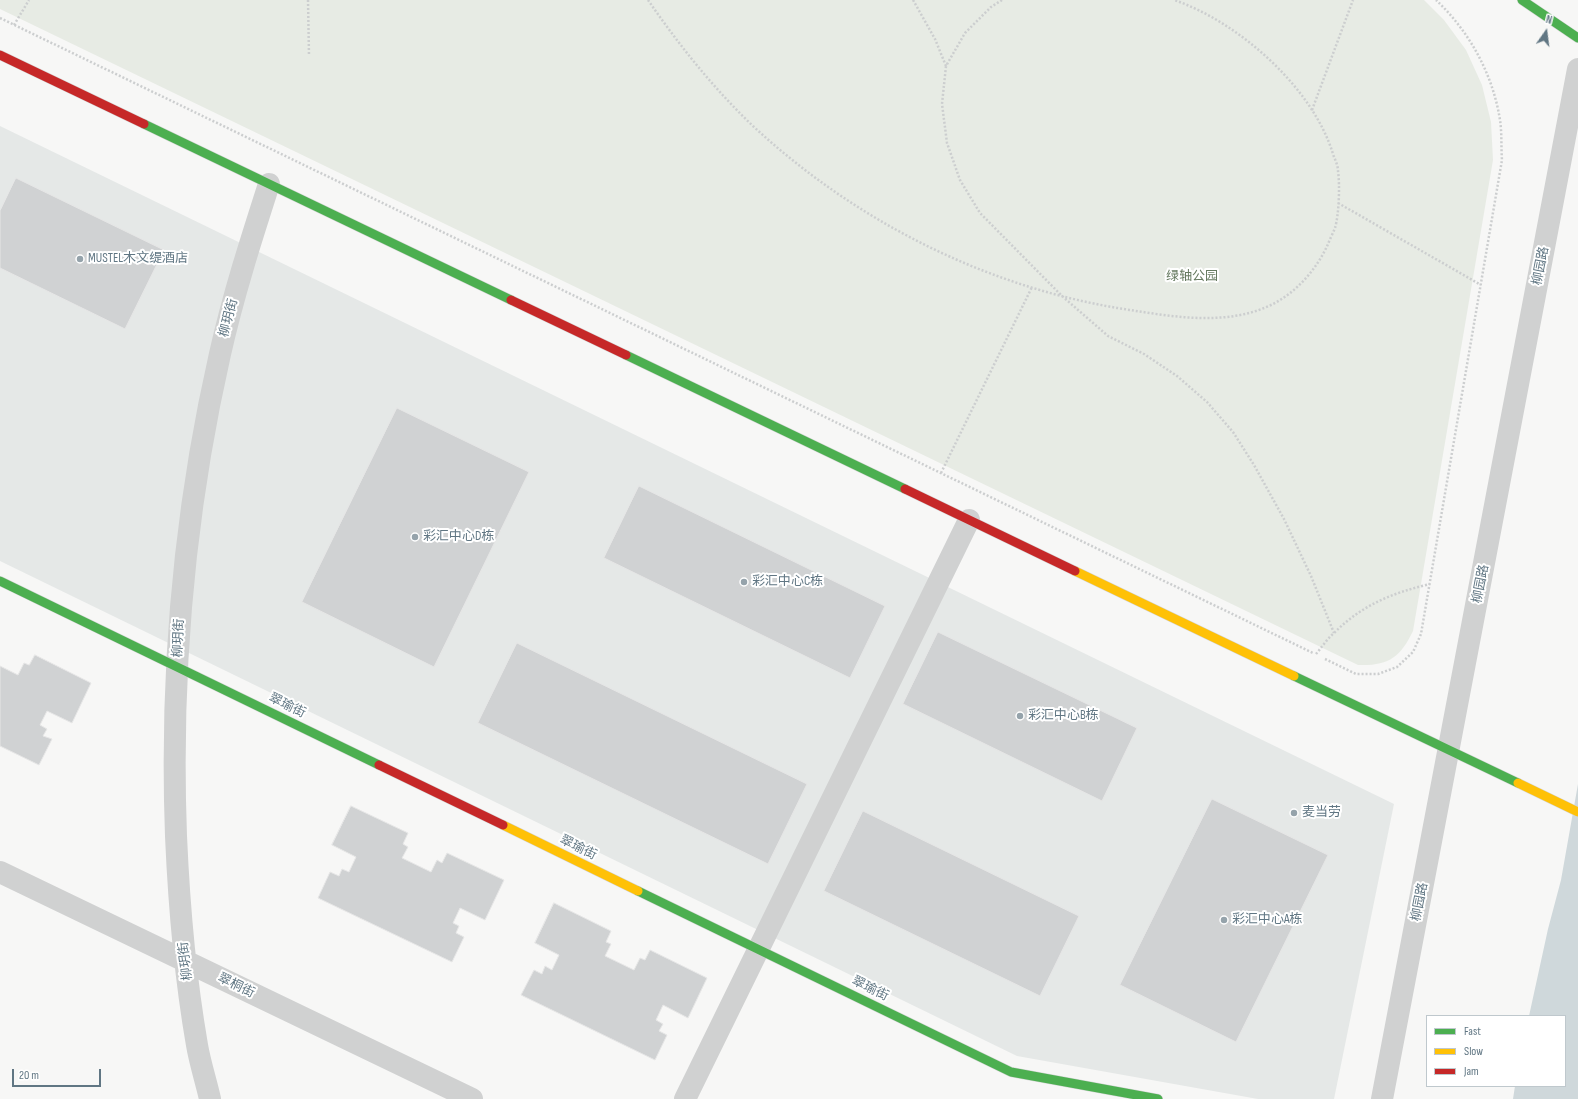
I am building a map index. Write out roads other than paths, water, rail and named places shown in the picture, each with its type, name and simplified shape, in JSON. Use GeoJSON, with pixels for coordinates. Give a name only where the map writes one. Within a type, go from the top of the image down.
{"type":"FeatureCollection","features":[{"type":"Feature","properties":{"kind":"street"},"geometry":{"type":"LineString","coordinates":[[1522,0],[1578,38]]}},
{"type":"Feature","properties":{"kind":"street"},"geometry":{"type":"LineString","coordinates":[[0,55],[1578,812]]}},
{"type":"Feature","properties":{"kind":"street","name":"柳园路"},"geometry":{"type":"LineString","coordinates":[[1382,1099],[1578,68]]}},
{"type":"Feature","properties":{"kind":"street","name":"柳玥街"},"geometry":{"type":"LineString","coordinates":[[210,1099],[197,1046],[186,961],[178,874],[174,787],[175,700],[180,612],[189,526],[202,439],[220,353],[242,269],[269,184]]}},
{"type":"Feature","properties":{"kind":"street"},"geometry":{"type":"LineString","coordinates":[[686,1099],[969,520]]}},
{"type":"Feature","properties":{"kind":"street","name":"翠瑜街"},"geometry":{"type":"LineString","coordinates":[[0,581],[1011,1072],[1158,1099]]}},
{"type":"Feature","properties":{"kind":"street","name":"翠桐街"},"geometry":{"type":"LineString","coordinates":[[0,872],[472,1099]]}},
{"type":"Feature","properties":{"kind":"place","name":"MUSTEL木文缇酒店"},"geometry":{"type":"Point","coordinates":[80,259]}},
{"type":"Feature","properties":{"kind":"place","name":"彩汇中心D栋"},"geometry":{"type":"Point","coordinates":[415,537]}},
{"type":"Feature","properties":{"kind":"place","name":"彩汇中心C栋"},"geometry":{"type":"Point","coordinates":[744,582]}},
{"type":"Feature","properties":{"kind":"place","name":"彩汇中心B栋"},"geometry":{"type":"Point","coordinates":[1020,716]}},
{"type":"Feature","properties":{"kind":"place","name":"麦当劳"},"geometry":{"type":"Point","coordinates":[1294,813]}},
{"type":"Feature","properties":{"kind":"place","name":"彩汇中心A栋"},"geometry":{"type":"Point","coordinates":[1224,920]}},
{"type":"Feature","properties":{"kind":"park label","name":"绿轴公园"},"geometry":{"type":"Point","coordinates":[1192,277]}}]}
